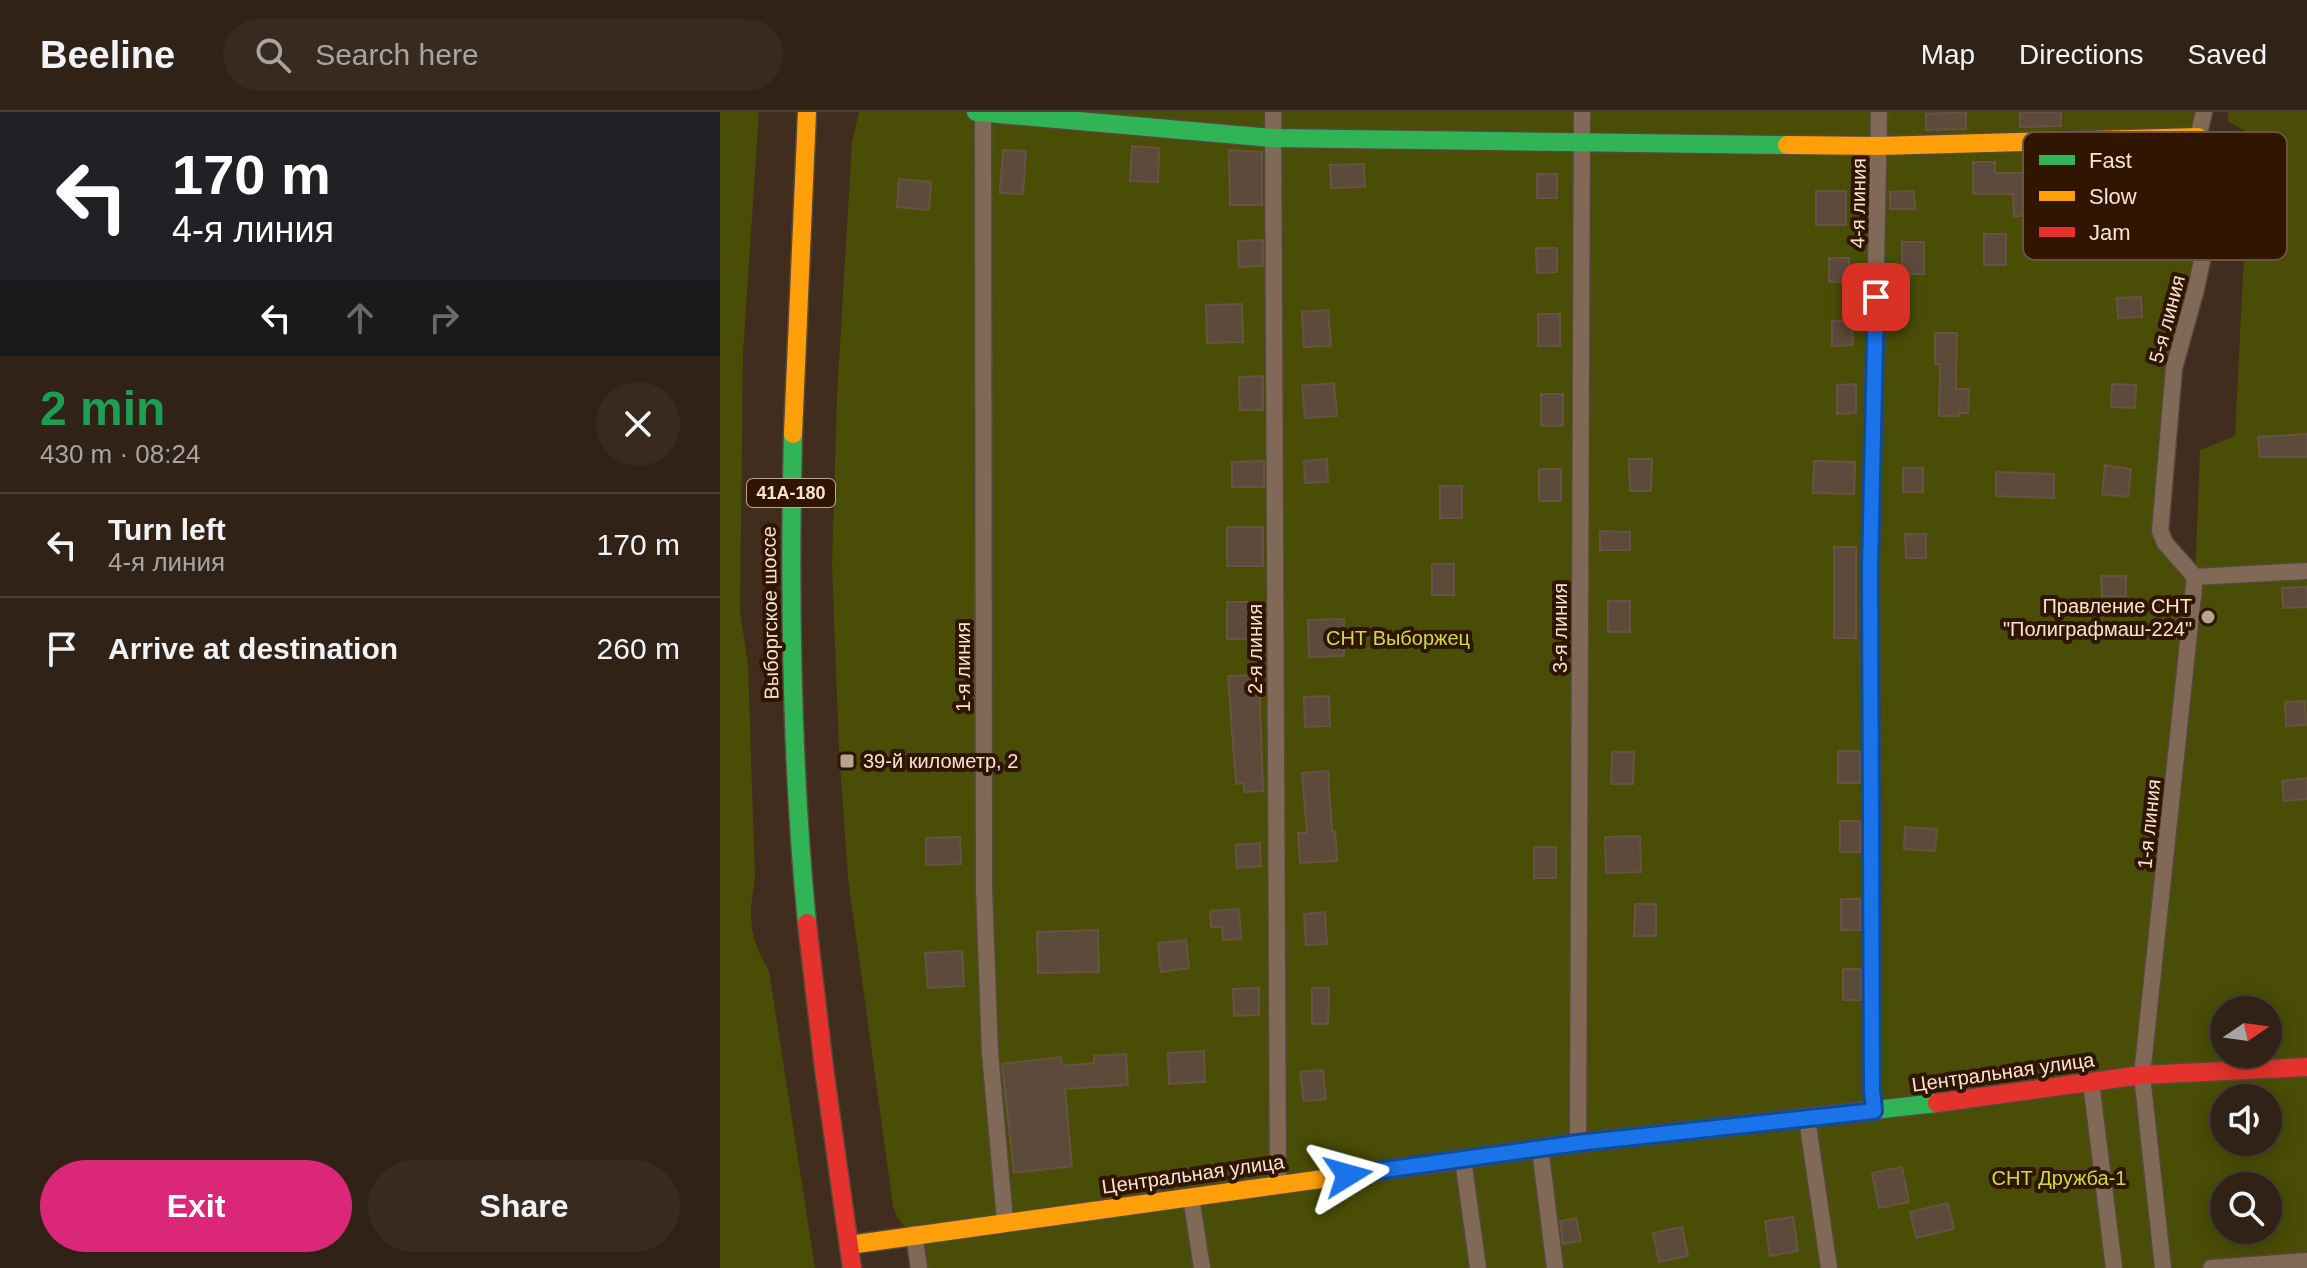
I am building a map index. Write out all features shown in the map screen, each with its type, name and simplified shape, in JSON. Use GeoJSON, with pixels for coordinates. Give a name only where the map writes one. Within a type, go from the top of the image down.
{"type":"FeatureCollection","features":[{"type":"Feature","properties":{"kind":"street","name":"Выборгское шоссе"},"geometry":{"type":"LineString","coordinates":[[807,112],[792,451],[793,734],[802,874],[820,1051],[849,1245]]}},
{"type":"Feature","properties":{"kind":"street"},"geometry":{"type":"LineString","coordinates":[[976,112],[1272,138],[1879,146],[2023,142]]}},
{"type":"Feature","properties":{"kind":"street","name":"1-я линия"},"geometry":{"type":"LineString","coordinates":[[982,112],[984,889],[990,1053],[1005,1221]]}},
{"type":"Feature","properties":{"kind":"street","name":"2-я линия"},"geometry":{"type":"LineString","coordinates":[[1273,112],[1278,1185]]}},
{"type":"Feature","properties":{"kind":"street","name":"3-я линия"},"geometry":{"type":"LineString","coordinates":[[1578,1143],[1582,112]]}},
{"type":"Feature","properties":{"kind":"street","name":"4-я линия"},"geometry":{"type":"LineString","coordinates":[[1874,1111],[1870,568],[1879,112]]}},
{"type":"Feature","properties":{"kind":"street"},"geometry":{"type":"LineString","coordinates":[[2199,132],[2204,112]]}},
{"type":"Feature","properties":{"kind":"street","name":"5-я линия"},"geometry":{"type":"LineString","coordinates":[[2195,577],[2165,543],[2160,531],[2174,368],[2202,260]]}},
{"type":"Feature","properties":{"kind":"street"},"geometry":{"type":"LineString","coordinates":[[2195,577],[2307,571]]}},
{"type":"Feature","properties":{"kind":"street","name":"1-я линия"},"geometry":{"type":"LineString","coordinates":[[2163,1268],[2142,1075],[2195,577]]}},
{"type":"Feature","properties":{"kind":"street","name":"Центральная улица"},"geometry":{"type":"LineString","coordinates":[[849,1245],[1578,1143],[1874,1111],[2142,1075],[2307,1067]]}},
{"type":"Feature","properties":{"kind":"street"},"geometry":{"type":"LineString","coordinates":[[2091,1082],[2114,1268]]}},
{"type":"Feature","properties":{"kind":"street"},"geometry":{"type":"LineString","coordinates":[[1807,1119],[1829,1268]]}},
{"type":"Feature","properties":{"kind":"street"},"geometry":{"type":"LineString","coordinates":[[1540,1148],[1555,1268]]}},
{"type":"Feature","properties":{"kind":"street"},"geometry":{"type":"LineString","coordinates":[[1463,1159],[1478,1268]]}},
{"type":"Feature","properties":{"kind":"street"},"geometry":{"type":"LineString","coordinates":[[1191,1197],[1202,1268]]}},
{"type":"Feature","properties":{"kind":"street"},"geometry":{"type":"LineString","coordinates":[[914,1234],[919,1268]]}},
{"type":"Feature","properties":{"kind":"street","name":"41А-180"},"geometry":{"type":"LineString","coordinates":[[849,1245],[852,1268]]}},
{"type":"Feature","properties":{"kind":"street"},"geometry":{"type":"LineString","coordinates":[[2211,1268],[2307,1261]]}},
{"type":"Feature","properties":{"kind":"green space"},"geometry":{"type":"Polygon","coordinates":[[[720,112],[759,112],[743,353],[740,612],[748,665],[755,879],[751,916],[757,948],[769,971],[815,1268],[720,1268],[720,112]]]}},
{"type":"Feature","properties":{"kind":"green space","name":"СНТ Выборжец"},"geometry":{"type":"Polygon","coordinates":[[[859,112],[2205,112],[2208,132],[2023,132],[2023,260],[2197,260],[2180,364],[2160,531],[2195,580],[2200,450],[2235,436],[2244,260],[2287,260],[2287,132],[2247,132],[2228,121],[2228,112],[2307,112],[2307,1268],[919,1268],[904,1226],[893,1206],[848,878],[839,750],[832,565],[837,396],[852,142],[859,112]]]}},
{"type":"Feature","properties":{"kind":"building"},"geometry":{"type":"Polygon","coordinates":[[[1966,112],[1966,129],[1926,130],[1926,114],[1966,112]]]}},
{"type":"Feature","properties":{"kind":"building"},"geometry":{"type":"Polygon","coordinates":[[[2020,112],[2061,112],[2061,126],[2020,127],[2020,112]]]}},
{"type":"Feature","properties":{"kind":"building"},"geometry":{"type":"Polygon","coordinates":[[[1132,146],[1159,148],[1158,182],[1130,181],[1132,146]]]}},
{"type":"Feature","properties":{"kind":"building"},"geometry":{"type":"Polygon","coordinates":[[[1003,150],[1026,151],[1023,194],[1000,193],[1003,150]]]}},
{"type":"Feature","properties":{"kind":"building"},"geometry":{"type":"Polygon","coordinates":[[[1229,150],[1262,152],[1262,205],[1230,205],[1229,150]]]}},
{"type":"Feature","properties":{"kind":"building"},"geometry":{"type":"Polygon","coordinates":[[[1973,162],[1995,162],[1995,173],[2023,173],[2023,216],[2014,216],[2013,194],[1973,194],[1973,162]]]}},
{"type":"Feature","properties":{"kind":"building"},"geometry":{"type":"Polygon","coordinates":[[[1364,164],[1365,187],[1331,188],[1330,165],[1364,164]]]}},
{"type":"Feature","properties":{"kind":"building"},"geometry":{"type":"Polygon","coordinates":[[[1537,174],[1557,174],[1557,198],[1537,198],[1537,174]]]}},
{"type":"Feature","properties":{"kind":"building"},"geometry":{"type":"Polygon","coordinates":[[[899,179],[931,182],[929,210],[897,207],[899,179]]]}},
{"type":"Feature","properties":{"kind":"building"},"geometry":{"type":"Polygon","coordinates":[[[1816,191],[1846,191],[1846,225],[1816,225],[1816,191]]]}},
{"type":"Feature","properties":{"kind":"building"},"geometry":{"type":"Polygon","coordinates":[[[1914,191],[1915,209],[1890,209],[1890,192],[1914,191]]]}},
{"type":"Feature","properties":{"kind":"building"},"geometry":{"type":"Polygon","coordinates":[[[1984,234],[2006,234],[2006,265],[1984,265],[1984,234]]]}},
{"type":"Feature","properties":{"kind":"building"},"geometry":{"type":"Polygon","coordinates":[[[1263,240],[1263,266],[1239,267],[1238,241],[1263,240]]]}},
{"type":"Feature","properties":{"kind":"building"},"geometry":{"type":"Polygon","coordinates":[[[1902,242],[1924,242],[1924,274],[1902,274],[1902,242]]]}},
{"type":"Feature","properties":{"kind":"building"},"geometry":{"type":"Polygon","coordinates":[[[1536,248],[1557,248],[1557,272],[1537,273],[1536,248]]]}},
{"type":"Feature","properties":{"kind":"building"},"geometry":{"type":"Polygon","coordinates":[[[1829,258],[1849,258],[1849,282],[1829,282],[1829,258]]]}},
{"type":"Feature","properties":{"kind":"building"},"geometry":{"type":"Polygon","coordinates":[[[2141,297],[2142,317],[2118,318],[2117,298],[2141,297]]]}},
{"type":"Feature","properties":{"kind":"building"},"geometry":{"type":"Polygon","coordinates":[[[1242,304],[1243,342],[1207,343],[1206,305],[1242,304]]]}},
{"type":"Feature","properties":{"kind":"building"},"geometry":{"type":"Polygon","coordinates":[[[1328,310],[1331,346],[1304,347],[1302,312],[1328,310]]]}},
{"type":"Feature","properties":{"kind":"building"},"geometry":{"type":"Polygon","coordinates":[[[1538,314],[1560,314],[1560,346],[1538,346],[1538,314]]]}},
{"type":"Feature","properties":{"kind":"building"},"geometry":{"type":"Polygon","coordinates":[[[1832,321],[1852,321],[1853,345],[1832,346],[1832,321]]]}},
{"type":"Feature","properties":{"kind":"building"},"geometry":{"type":"Polygon","coordinates":[[[1935,333],[1957,333],[1956,389],[1969,389],[1968,413],[1939,416],[1940,364],[1935,364],[1935,333]]]}},
{"type":"Feature","properties":{"kind":"building"},"geometry":{"type":"Polygon","coordinates":[[[1263,376],[1263,410],[1240,410],[1239,377],[1263,376]]]}},
{"type":"Feature","properties":{"kind":"building"},"geometry":{"type":"Polygon","coordinates":[[[1334,383],[1337,416],[1305,418],[1302,386],[1334,383]]]}},
{"type":"Feature","properties":{"kind":"building"},"geometry":{"type":"Polygon","coordinates":[[[1856,384],[1856,413],[1837,414],[1837,385],[1856,384]]]}},
{"type":"Feature","properties":{"kind":"building"},"geometry":{"type":"Polygon","coordinates":[[[2112,384],[2136,385],[2135,408],[2111,407],[2112,384]]]}},
{"type":"Feature","properties":{"kind":"building"},"geometry":{"type":"Polygon","coordinates":[[[1541,394],[1563,394],[1563,426],[1541,426],[1541,394]]]}},
{"type":"Feature","properties":{"kind":"building"},"geometry":{"type":"Polygon","coordinates":[[[2307,434],[2307,457],[2260,457],[2258,437],[2307,434]]]}},
{"type":"Feature","properties":{"kind":"building"},"geometry":{"type":"Polygon","coordinates":[[[1327,459],[1328,482],[1305,483],[1304,461],[1327,459]]]}},
{"type":"Feature","properties":{"kind":"building"},"geometry":{"type":"Polygon","coordinates":[[[1629,459],[1652,459],[1651,491],[1630,491],[1629,459]]]}},
{"type":"Feature","properties":{"kind":"building"},"geometry":{"type":"Polygon","coordinates":[[[1264,461],[1264,487],[1232,487],[1232,462],[1264,461]]]}},
{"type":"Feature","properties":{"kind":"building"},"geometry":{"type":"Polygon","coordinates":[[[1814,461],[1855,462],[1854,494],[1813,493],[1814,461]]]}},
{"type":"Feature","properties":{"kind":"building"},"geometry":{"type":"Polygon","coordinates":[[[2105,465],[2131,469],[2128,497],[2102,494],[2105,465]]]}},
{"type":"Feature","properties":{"kind":"building"},"geometry":{"type":"Polygon","coordinates":[[[1903,468],[1923,468],[1923,492],[1903,492],[1903,468]]]}},
{"type":"Feature","properties":{"kind":"building"},"geometry":{"type":"Polygon","coordinates":[[[1539,469],[1561,469],[1561,501],[1539,501],[1539,469]]]}},
{"type":"Feature","properties":{"kind":"building"},"geometry":{"type":"Polygon","coordinates":[[[1996,472],[2054,474],[2054,498],[1996,496],[1996,472]]]}},
{"type":"Feature","properties":{"kind":"building"},"geometry":{"type":"Polygon","coordinates":[[[1440,486],[1462,486],[1462,518],[1440,518],[1440,486]]]}},
{"type":"Feature","properties":{"kind":"building"},"geometry":{"type":"Polygon","coordinates":[[[1227,527],[1263,527],[1263,566],[1227,566],[1227,527]]]}},
{"type":"Feature","properties":{"kind":"building"},"geometry":{"type":"Polygon","coordinates":[[[1600,531],[1630,532],[1630,550],[1600,550],[1600,531]]]}},
{"type":"Feature","properties":{"kind":"building"},"geometry":{"type":"Polygon","coordinates":[[[1905,534],[1926,534],[1926,558],[1906,558],[1905,534]]]}},
{"type":"Feature","properties":{"kind":"building"},"geometry":{"type":"Polygon","coordinates":[[[1834,547],[1856,547],[1856,638],[1834,638],[1834,547]]]}},
{"type":"Feature","properties":{"kind":"building"},"geometry":{"type":"Polygon","coordinates":[[[1432,564],[1454,564],[1454,595],[1432,595],[1432,564]]]}},
{"type":"Feature","properties":{"kind":"building"},"geometry":{"type":"Polygon","coordinates":[[[2101,576],[2126,576],[2126,596],[2102,596],[2101,576]]]}},
{"type":"Feature","properties":{"kind":"building"},"geometry":{"type":"Polygon","coordinates":[[[2306,587],[2307,607],[2283,608],[2282,588],[2306,587]]]}},
{"type":"Feature","properties":{"kind":"building"},"geometry":{"type":"Polygon","coordinates":[[[1608,601],[1630,601],[1630,632],[1608,632],[1608,601]]]}},
{"type":"Feature","properties":{"kind":"building"},"geometry":{"type":"Polygon","coordinates":[[[1227,602],[1262,602],[1263,639],[1227,639],[1227,602]]]}},
{"type":"Feature","properties":{"kind":"building"},"geometry":{"type":"Polygon","coordinates":[[[1344,619],[1344,656],[1309,657],[1308,620],[1344,619]]]}},
{"type":"Feature","properties":{"kind":"building"},"geometry":{"type":"Polygon","coordinates":[[[1259,675],[1263,791],[1244,792],[1244,783],[1236,784],[1228,676],[1259,675]]]}},
{"type":"Feature","properties":{"kind":"building"},"geometry":{"type":"Polygon","coordinates":[[[1329,696],[1330,726],[1305,727],[1304,697],[1329,696]]]}},
{"type":"Feature","properties":{"kind":"building"},"geometry":{"type":"Polygon","coordinates":[[[2305,701],[2306,725],[2286,726],[2285,702],[2305,701]]]}},
{"type":"Feature","properties":{"kind":"building"},"geometry":{"type":"Polygon","coordinates":[[[1838,751],[1860,751],[1860,783],[1838,783],[1838,751]]]}},
{"type":"Feature","properties":{"kind":"building"},"geometry":{"type":"Polygon","coordinates":[[[1612,752],[1634,752],[1633,784],[1611,784],[1612,752]]]}},
{"type":"Feature","properties":{"kind":"building"},"geometry":{"type":"Polygon","coordinates":[[[1328,771],[1337,861],[1300,863],[1298,833],[1307,833],[1302,773],[1328,771]]]}},
{"type":"Feature","properties":{"kind":"building"},"geometry":{"type":"Polygon","coordinates":[[[2306,778],[2307,799],[2284,801],[2282,781],[2306,778]]]}},
{"type":"Feature","properties":{"kind":"building"},"geometry":{"type":"Polygon","coordinates":[[[1840,821],[1860,821],[1860,852],[1840,852],[1840,821]]]}},
{"type":"Feature","properties":{"kind":"building"},"geometry":{"type":"Polygon","coordinates":[[[1905,827],[1937,829],[1935,851],[1904,849],[1905,827]]]}},
{"type":"Feature","properties":{"kind":"building"},"geometry":{"type":"Polygon","coordinates":[[[1640,836],[1641,872],[1606,873],[1605,837],[1640,836]]]}},
{"type":"Feature","properties":{"kind":"building"},"geometry":{"type":"Polygon","coordinates":[[[960,837],[961,864],[926,865],[926,838],[960,837]]]}},
{"type":"Feature","properties":{"kind":"building"},"geometry":{"type":"Polygon","coordinates":[[[1260,843],[1261,866],[1237,868],[1235,845],[1260,843]]]}},
{"type":"Feature","properties":{"kind":"building"},"geometry":{"type":"Polygon","coordinates":[[[1534,847],[1556,847],[1556,878],[1534,878],[1534,847]]]}},
{"type":"Feature","properties":{"kind":"building"},"geometry":{"type":"Polygon","coordinates":[[[1841,899],[1860,899],[1860,930],[1841,930],[1841,899]]]}},
{"type":"Feature","properties":{"kind":"building"},"geometry":{"type":"Polygon","coordinates":[[[1635,904],[1656,904],[1656,936],[1634,936],[1635,904]]]}},
{"type":"Feature","properties":{"kind":"building"},"geometry":{"type":"Polygon","coordinates":[[[1239,909],[1241,939],[1223,940],[1222,927],[1211,927],[1210,911],[1239,909]]]}},
{"type":"Feature","properties":{"kind":"building"},"geometry":{"type":"Polygon","coordinates":[[[1325,912],[1327,944],[1306,945],[1304,914],[1325,912]]]}},
{"type":"Feature","properties":{"kind":"building"},"geometry":{"type":"Polygon","coordinates":[[[1098,930],[1099,972],[1038,973],[1037,932],[1098,930]]]}},
{"type":"Feature","properties":{"kind":"building"},"geometry":{"type":"Polygon","coordinates":[[[1186,940],[1189,968],[1161,972],[1158,943],[1186,940]]]}},
{"type":"Feature","properties":{"kind":"building"},"geometry":{"type":"Polygon","coordinates":[[[962,951],[964,986],[928,988],[925,953],[962,951]]]}},
{"type":"Feature","properties":{"kind":"building"},"geometry":{"type":"Polygon","coordinates":[[[1843,969],[1861,969],[1861,1000],[1843,1000],[1843,969]]]}},
{"type":"Feature","properties":{"kind":"building"},"geometry":{"type":"Polygon","coordinates":[[[1259,988],[1259,1015],[1234,1016],[1233,989],[1259,988]]]}},
{"type":"Feature","properties":{"kind":"building"},"geometry":{"type":"Polygon","coordinates":[[[1312,988],[1329,988],[1328,1024],[1312,1024],[1312,988]]]}},
{"type":"Feature","properties":{"kind":"building"},"geometry":{"type":"Polygon","coordinates":[[[1204,1051],[1205,1082],[1169,1084],[1168,1053],[1204,1051]]]}},
{"type":"Feature","properties":{"kind":"building"},"geometry":{"type":"Polygon","coordinates":[[[1126,1054],[1128,1085],[1065,1089],[1072,1166],[1014,1173],[1002,1064],[1061,1057],[1062,1066],[1094,1063],[1094,1056],[1126,1054]]]}},
{"type":"Feature","properties":{"kind":"building"},"geometry":{"type":"Polygon","coordinates":[[[1323,1070],[1326,1099],[1304,1101],[1300,1072],[1323,1070]]]}},
{"type":"Feature","properties":{"kind":"building"},"geometry":{"type":"Polygon","coordinates":[[[1902,1167],[1909,1202],[1879,1208],[1872,1173],[1902,1167]]]}},
{"type":"Feature","properties":{"kind":"building"},"geometry":{"type":"Polygon","coordinates":[[[1948,1203],[1954,1229],[1916,1238],[1910,1212],[1948,1203]]]}},
{"type":"Feature","properties":{"kind":"building"},"geometry":{"type":"Polygon","coordinates":[[[1793,1217],[1798,1251],[1770,1256],[1765,1221],[1793,1217]]]}},
{"type":"Feature","properties":{"kind":"building"},"geometry":{"type":"Polygon","coordinates":[[[1576,1218],[1581,1241],[1563,1244],[1560,1221],[1576,1218]]]}},
{"type":"Feature","properties":{"kind":"building"},"geometry":{"type":"Polygon","coordinates":[[[1682,1227],[1688,1256],[1659,1262],[1653,1233],[1682,1227]]]}},
{"type":"Feature","properties":{"kind":"traffic: fast"},"geometry":{"type":"LineString","coordinates":[[976,112],[1272,138],[1787,145]]}},
{"type":"Feature","properties":{"kind":"traffic: fast"},"geometry":{"type":"LineString","coordinates":[[793,434],[792,678],[807,923]]}},
{"type":"Feature","properties":{"kind":"traffic: fast"},"geometry":{"type":"LineString","coordinates":[[1444,1162],[1578,1143],[1937,1103]]}},
{"type":"Feature","properties":{"kind":"traffic: slow"},"geometry":{"type":"LineString","coordinates":[[793,434],[807,112]]}},
{"type":"Feature","properties":{"kind":"traffic: slow"},"geometry":{"type":"LineString","coordinates":[[1787,145],[2023,142]]}},
{"type":"Feature","properties":{"kind":"traffic: slow"},"geometry":{"type":"LineString","coordinates":[[849,1245],[1444,1162]]}},
{"type":"Feature","properties":{"kind":"traffic: jam"},"geometry":{"type":"LineString","coordinates":[[807,923],[852,1268]]}},
{"type":"Feature","properties":{"kind":"traffic: jam"},"geometry":{"type":"LineString","coordinates":[[1937,1103],[2142,1075],[2307,1067]]}},
{"type":"Feature","properties":{"kind":"place","name":"Правление СНТ \"Полиграфмаш-224\""},"geometry":{"type":"Point","coordinates":[2208,617]}},
{"type":"Feature","properties":{"kind":"place","name":"39-й километр, 2"},"geometry":{"type":"Point","coordinates":[847,761]}},
{"type":"Feature","properties":{"kind":"route"},"geometry":{"type":"LineString","coordinates":[[1348,1175],[1578,1143],[1874,1111],[1870,568],[1876,297]]}},
{"type":"Feature","properties":{"kind":"park label","name":"СНТ Дружба-1"},"geometry":{"type":"Point","coordinates":[2059,1178]}}]}
